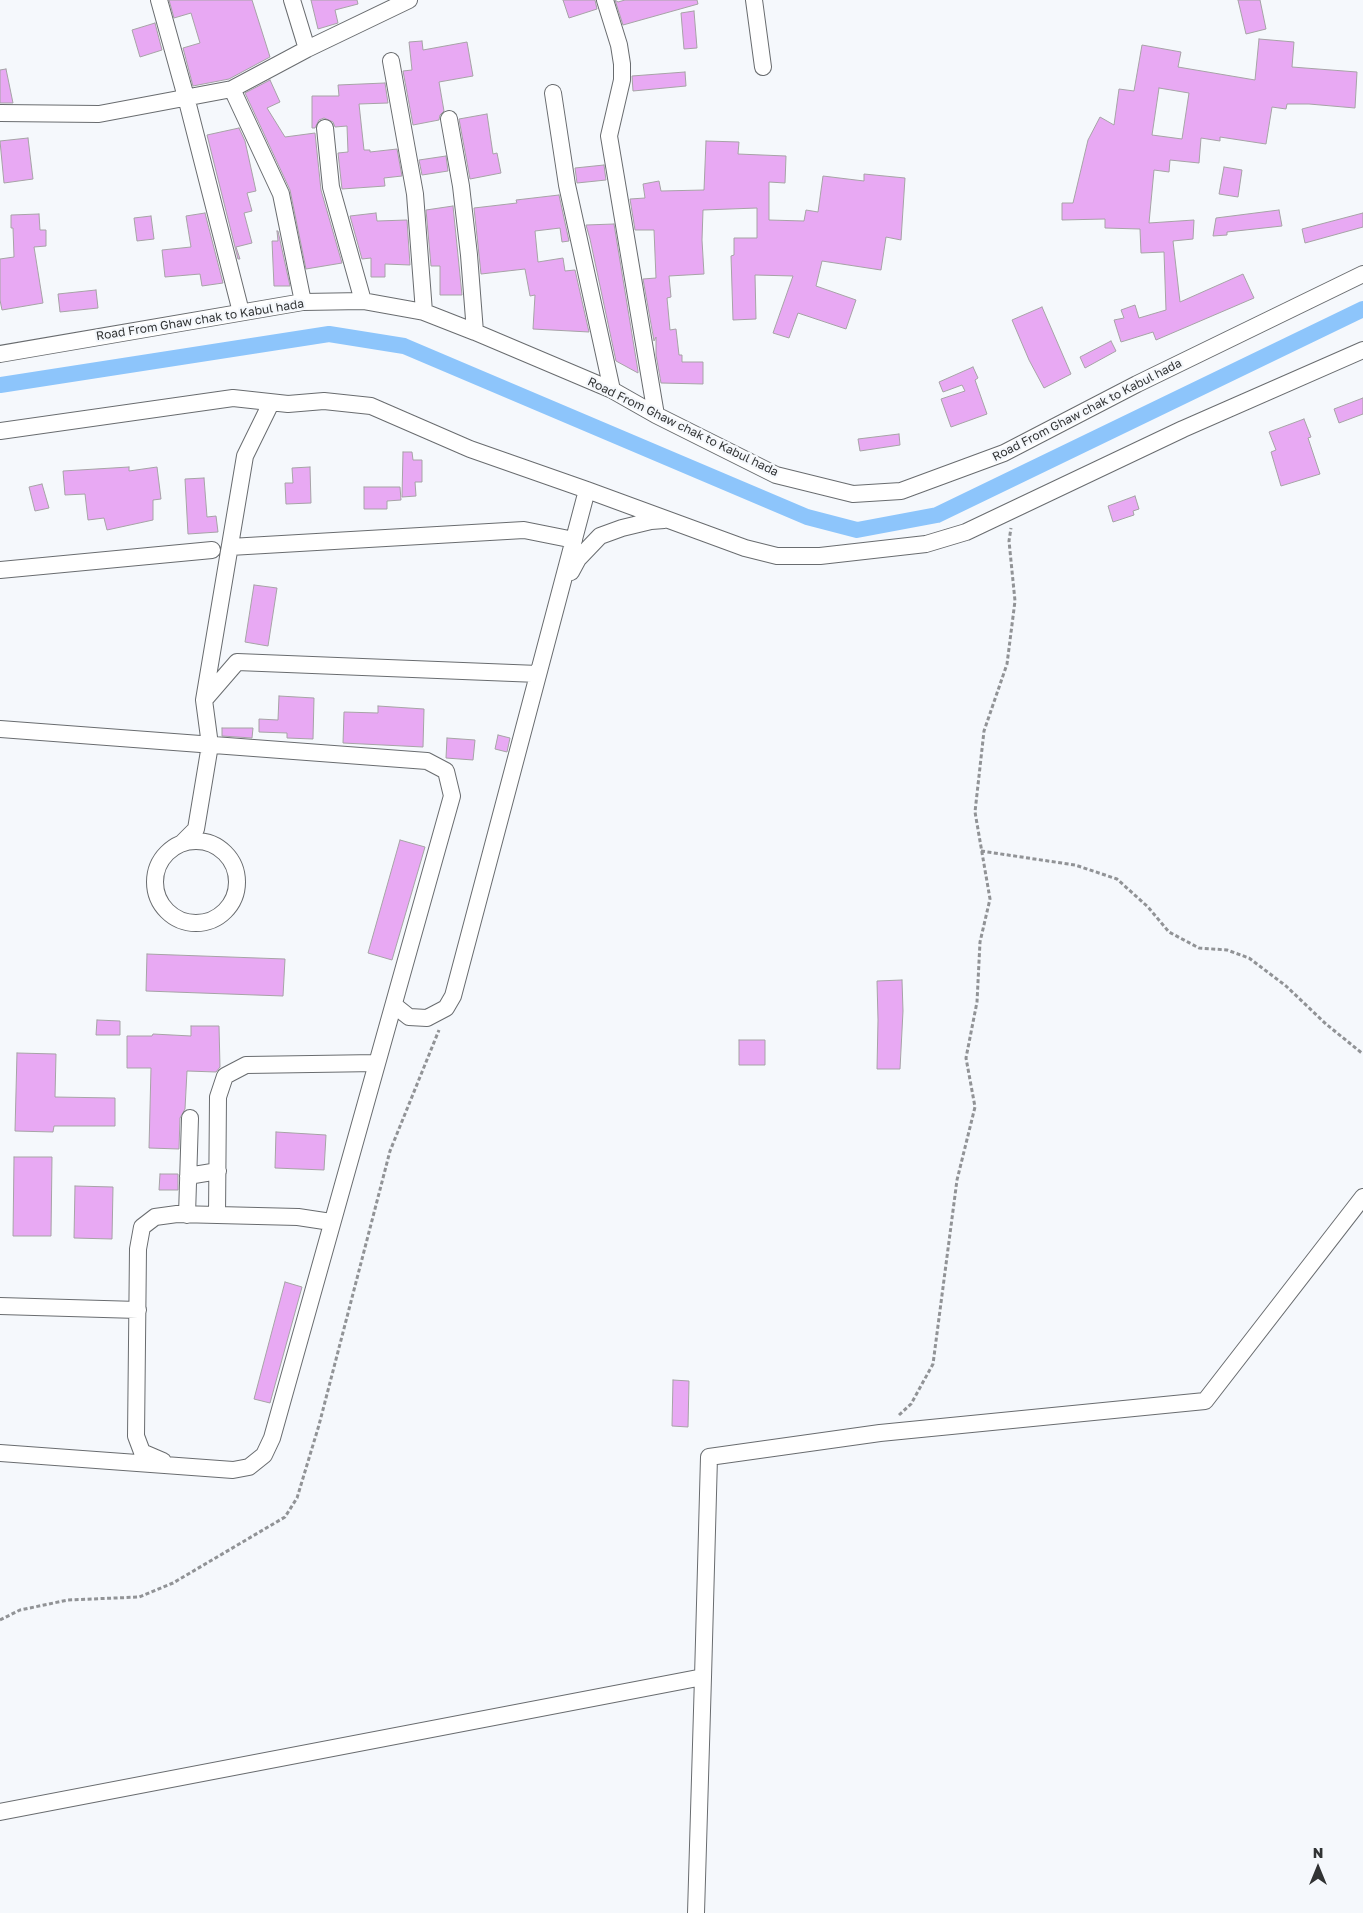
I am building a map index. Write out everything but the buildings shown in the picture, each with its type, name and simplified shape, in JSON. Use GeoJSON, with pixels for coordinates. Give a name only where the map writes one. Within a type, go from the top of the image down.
{"type":"FeatureCollection","features":[{"type":"Feature","properties":{"kind":"street"},"geometry":{"type":"LineString","coordinates":[[159,0],[241,312]]}},
{"type":"Feature","properties":{"kind":"street"},"geometry":{"type":"LineString","coordinates":[[292,0],[307,49]]}},
{"type":"Feature","properties":{"kind":"street"},"geometry":{"type":"LineString","coordinates":[[0,113],[98,114],[232,89],[307,49],[409,0]]}},
{"type":"Feature","properties":{"kind":"street"},"geometry":{"type":"LineString","coordinates":[[605,0],[619,45],[622,64],[622,80],[609,136],[656,415]]}},
{"type":"Feature","properties":{"kind":"street"},"geometry":{"type":"LineString","coordinates":[[754,0],[763,67]]}},
{"type":"Feature","properties":{"kind":"street"},"geometry":{"type":"LineString","coordinates":[[390,62],[415,194],[424,312]]}},
{"type":"Feature","properties":{"kind":"street"},"geometry":{"type":"LineString","coordinates":[[232,89],[281,194],[303,302]]}},
{"type":"Feature","properties":{"kind":"street"},"geometry":{"type":"LineString","coordinates":[[553,93],[567,185],[612,390]]}},
{"type":"Feature","properties":{"kind":"street"},"geometry":{"type":"LineString","coordinates":[[449,119],[462,196],[475,332]]}},
{"type":"Feature","properties":{"kind":"street"},"geometry":{"type":"LineString","coordinates":[[325,128],[331,187],[363,301]]}},
{"type":"Feature","properties":{"kind":"street","name":"Road From Ghaw chak to Kabul hada"},"geometry":{"type":"LineString","coordinates":[[0,354],[303,302],[363,301],[424,312],[475,332],[612,390],[656,415],[776,475],[854,494],[901,491],[1004,453],[1137,384],[1363,274]]}},
{"type":"Feature","properties":{"kind":"street"},"geometry":{"type":"LineString","coordinates":[[0,431],[233,398],[288,404],[324,401],[371,406],[470,449],[745,548],[777,556],[820,556],[926,544],[966,532],[1183,429],[1363,350]]}},
{"type":"Feature","properties":{"kind":"street"},"geometry":{"type":"LineString","coordinates":[[196,829],[226,854],[234,868],[237,884],[233,899],[224,912],[210,920],[194,923],[178,919],[165,909],[157,896],[155,880],[158,864],[168,851],[182,843],[196,829],[210,744],[204,700],[245,456],[271,403]]}},
{"type":"Feature","properties":{"kind":"street"},"geometry":{"type":"LineString","coordinates":[[394,1005],[409,1017],[427,1018],[446,1008],[453,996],[588,490]]}},
{"type":"Feature","properties":{"kind":"street"},"geometry":{"type":"LineString","coordinates":[[559,596],[578,559],[600,536],[644,522],[668,520]]}},
{"type":"Feature","properties":{"kind":"street"},"geometry":{"type":"LineString","coordinates":[[230,547],[524,530],[574,540]]}},
{"type":"Feature","properties":{"kind":"street"},"geometry":{"type":"LineString","coordinates":[[0,570],[212,550]]}},
{"type":"Feature","properties":{"kind":"street"},"geometry":{"type":"LineString","coordinates":[[204,700],[237,662],[538,674]]}},
{"type":"Feature","properties":{"kind":"street"},"geometry":{"type":"LineString","coordinates":[[0,729],[427,761],[446,771],[452,796],[272,1438],[264,1456],[250,1467],[233,1470],[0,1453]]}},
{"type":"Feature","properties":{"kind":"street"},"geometry":{"type":"LineString","coordinates":[[182,843],[198,841],[213,845]]}},
{"type":"Feature","properties":{"kind":"street"},"geometry":{"type":"LineString","coordinates":[[217,1215],[218,1097],[225,1076],[246,1065],[377,1063]]}},
{"type":"Feature","properties":{"kind":"street"},"geometry":{"type":"LineString","coordinates":[[187,1215],[190,1118]]}},
{"type":"Feature","properties":{"kind":"street"},"geometry":{"type":"LineString","coordinates":[[188,1176],[218,1171]]}},
{"type":"Feature","properties":{"kind":"street"},"geometry":{"type":"LineString","coordinates":[[696,1913],[709,1457],[880,1433],[1205,1401],[1363,1197]]}},
{"type":"Feature","properties":{"kind":"street"},"geometry":{"type":"LineString","coordinates":[[174,1466],[142,1452],[136,1436],[138,1249],[142,1227],[155,1217],[177,1214],[298,1217],[332,1222]]}},
{"type":"Feature","properties":{"kind":"street"},"geometry":{"type":"LineString","coordinates":[[0,1306],[138,1310]]}},
{"type":"Feature","properties":{"kind":"street"},"geometry":{"type":"LineString","coordinates":[[112,1462],[122,1456],[136,1436]]}},
{"type":"Feature","properties":{"kind":"street"},"geometry":{"type":"LineString","coordinates":[[0,1812],[702,1678]]}},
{"type":"Feature","properties":{"kind":"path"},"geometry":{"type":"LineString","coordinates":[[880,1433],[911,1404],[933,1364],[957,1180],[975,1107],[966,1058],[978,1002],[980,942],[990,899],[975,812],[984,731],[1007,664],[1015,601],[1009,541],[1013,510]]}},
{"type":"Feature","properties":{"kind":"path"},"geometry":{"type":"LineString","coordinates":[[981,851],[1075,865],[1117,879],[1148,908],[1169,932],[1199,948],[1227,950],[1249,958],[1286,986],[1326,1024],[1363,1054]]}},
{"type":"Feature","properties":{"kind":"waterway"},"geometry":{"type":"LineString","coordinates":[[0,385],[329,334],[404,346],[807,517],[857,530],[937,515],[1363,309]]}}]}
